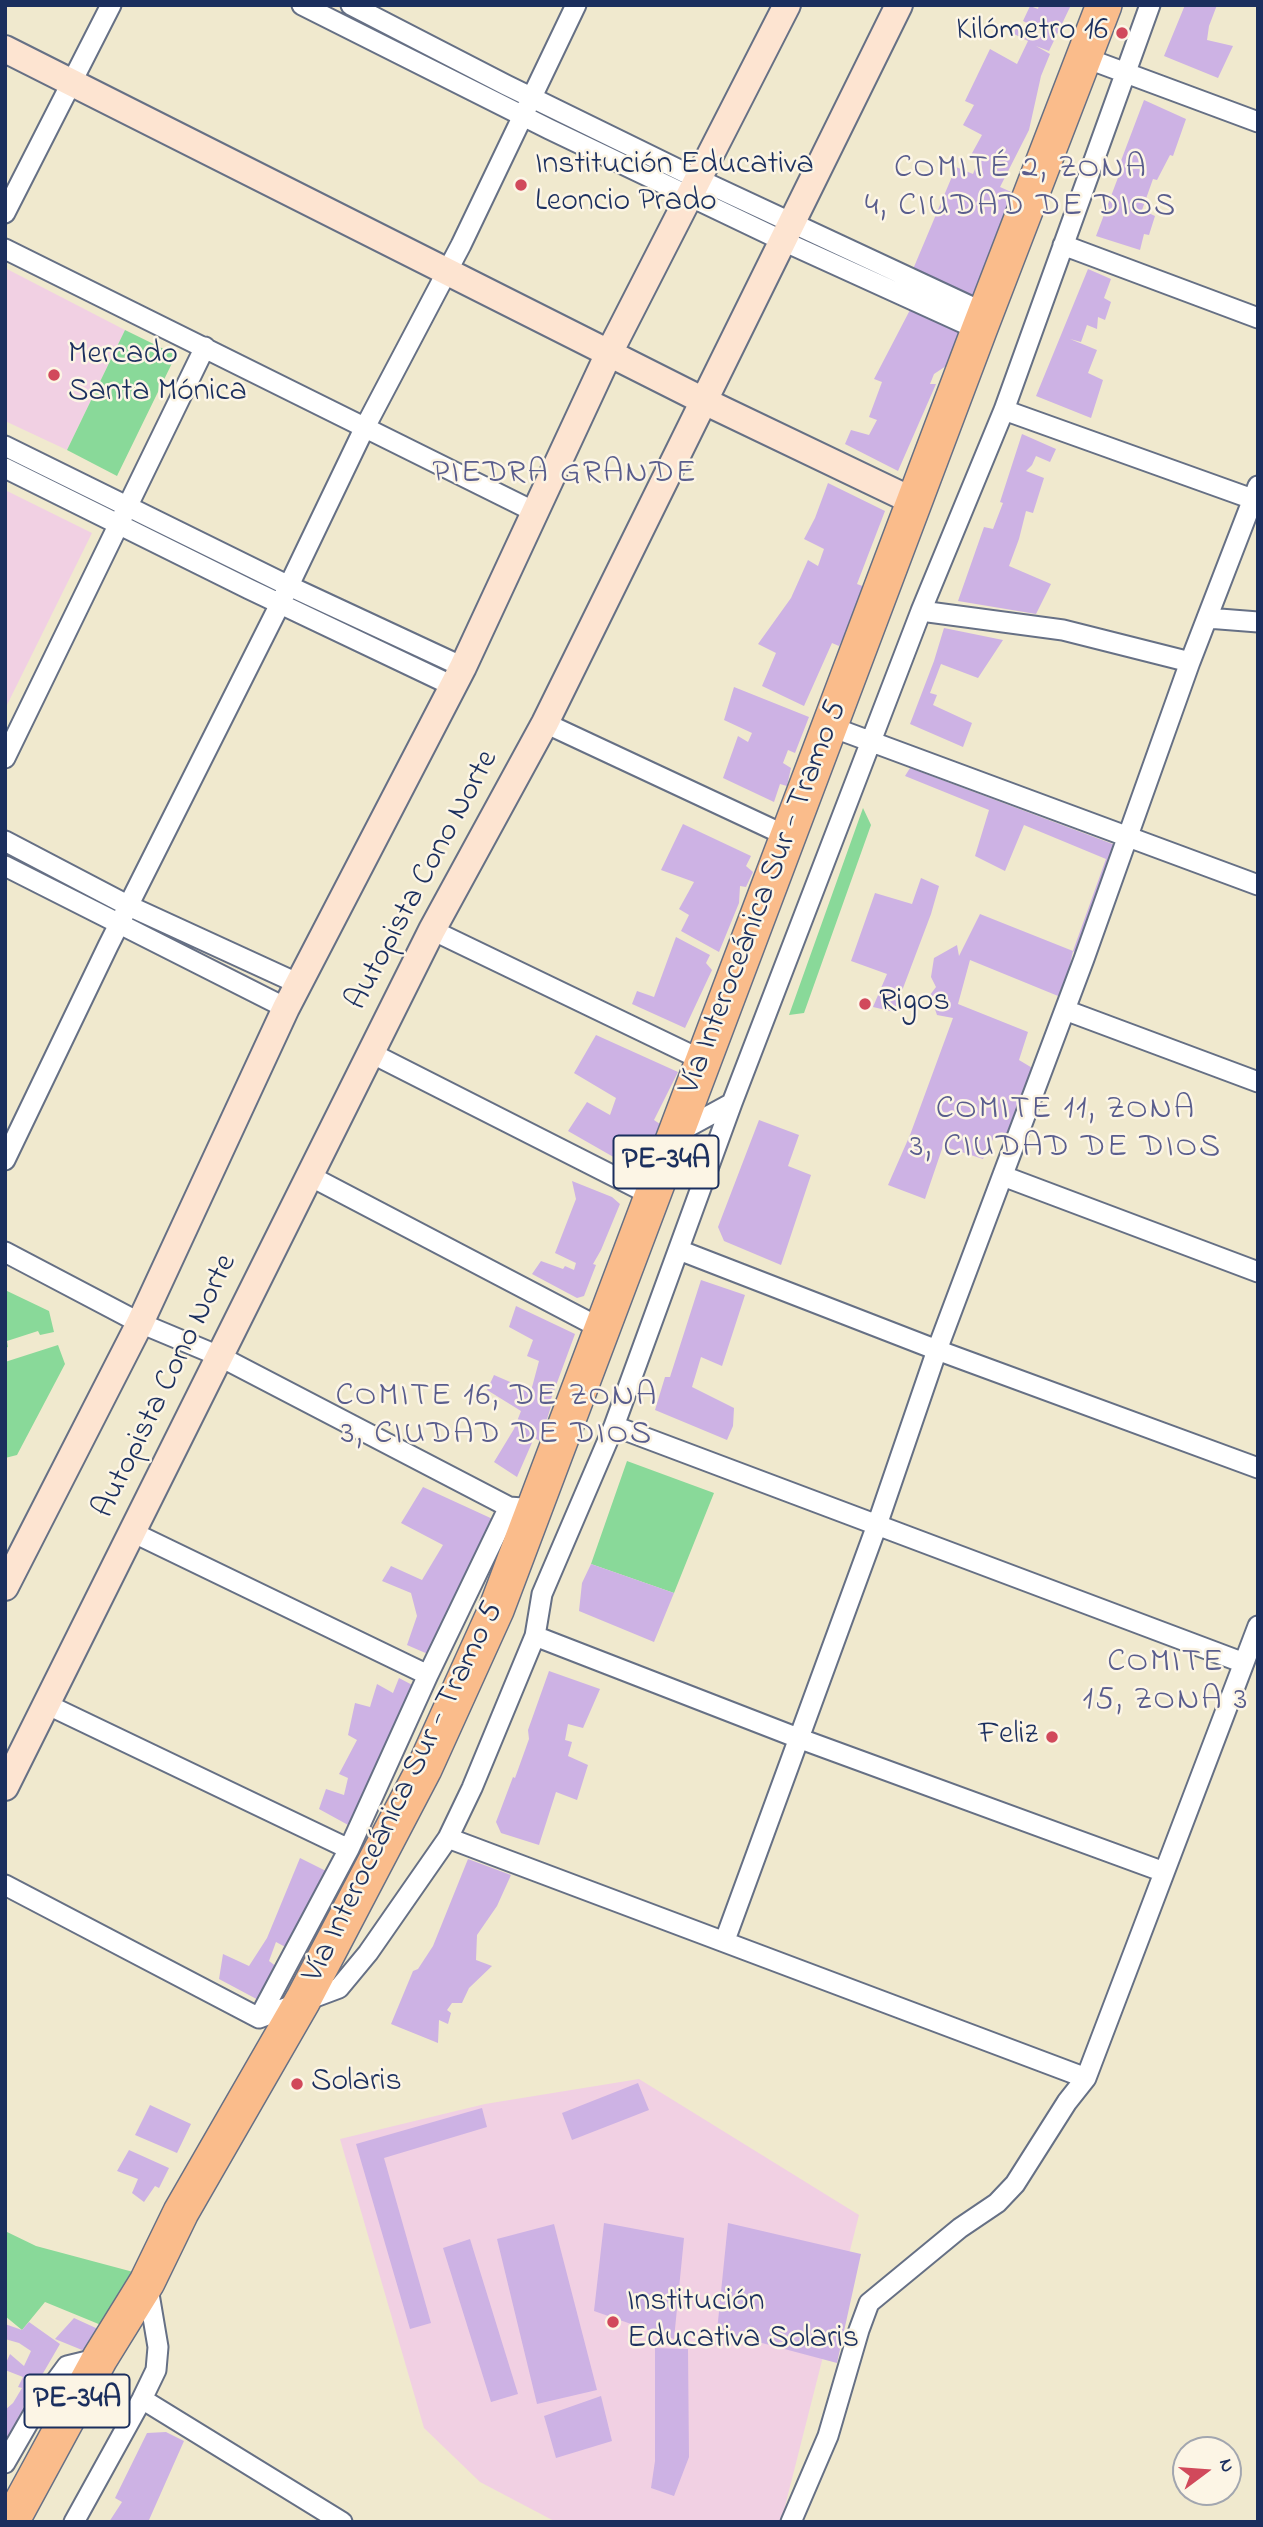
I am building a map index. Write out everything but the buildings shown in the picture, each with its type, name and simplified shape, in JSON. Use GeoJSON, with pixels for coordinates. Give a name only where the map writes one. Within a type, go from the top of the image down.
{"type":"FeatureCollection","features":[{"type":"Feature","properties":{"kind":"highway","name":"Vía Interoceánica Sur - Tramo 5"},"geometry":{"type":"LineString","coordinates":[[11,2522],[100,2358],[146,2283],[181,2212],[303,2000],[424,1769],[496,1610],[522,1508],[602,1329],[1104,5]]}},
{"type":"Feature","properties":{"kind":"main road","name":"Autopista Cono Norte"},"geometry":{"type":"LineString","coordinates":[[5,1587],[140,1322],[286,1008],[458,677],[609,353],[788,5]]}},
{"type":"Feature","properties":{"kind":"main road","name":"Autopista Cono Norte"},"geometry":{"type":"LineString","coordinates":[[5,1787],[432,930],[545,723],[898,5]]}},
{"type":"Feature","properties":{"kind":"main road"},"geometry":{"type":"LineString","coordinates":[[5,49],[704,401],[915,502]]}},
{"type":"Feature","properties":{"kind":"street"},"geometry":{"type":"LineString","coordinates":[[5,214],[111,5]]}},
{"type":"Feature","properties":{"kind":"street"},"geometry":{"type":"LineString","coordinates":[[302,5],[522,116],[694,188],[982,322]]}},
{"type":"Feature","properties":{"kind":"street"},"geometry":{"type":"LineString","coordinates":[[351,5],[531,97],[694,188]]}},
{"type":"Feature","properties":{"kind":"street"},"geometry":{"type":"LineString","coordinates":[[5,1160],[285,595],[364,429],[447,272],[576,5]]}},
{"type":"Feature","properties":{"kind":"street"},"geometry":{"type":"LineString","coordinates":[[5,1885],[258,2018],[339,1988],[368,1952],[448,1838],[472,1788],[535,1636],[542,1594],[614,1426],[732,1103],[921,611],[1004,410],[1150,5]]}},
{"type":"Feature","properties":{"kind":"street"},"geometry":{"type":"LineString","coordinates":[[1083,57],[1258,122]]}},
{"type":"Feature","properties":{"kind":"street"},"geometry":{"type":"LineString","coordinates":[[1063,245],[1258,318]]}},
{"type":"Feature","properties":{"kind":"street"},"geometry":{"type":"LineString","coordinates":[[5,249],[535,512]]}},
{"type":"Feature","properties":{"kind":"street"},"geometry":{"type":"LineString","coordinates":[[5,758],[205,347]]}},
{"type":"Feature","properties":{"kind":"street"},"geometry":{"type":"LineString","coordinates":[[725,1941],[877,1525],[937,1350],[1129,836],[1190,662],[1256,496],[1004,410]]}},
{"type":"Feature","properties":{"kind":"street"},"geometry":{"type":"LineString","coordinates":[[5,446],[123,515],[458,677]]}},
{"type":"Feature","properties":{"kind":"street"},"geometry":{"type":"LineString","coordinates":[[5,468],[123,515]]}},
{"type":"Feature","properties":{"kind":"street"},"geometry":{"type":"LineString","coordinates":[[921,611],[1063,630],[1190,662]]}},
{"type":"Feature","properties":{"kind":"street"},"geometry":{"type":"LineString","coordinates":[[1207,618],[1258,622]]}},
{"type":"Feature","properties":{"kind":"street"},"geometry":{"type":"LineString","coordinates":[[545,723],[789,837]]}},
{"type":"Feature","properties":{"kind":"street"},"geometry":{"type":"LineString","coordinates":[[829,726],[1258,885]]}},
{"type":"Feature","properties":{"kind":"street"},"geometry":{"type":"LineString","coordinates":[[5,841],[129,906],[299,984]]}},
{"type":"Feature","properties":{"kind":"street"},"geometry":{"type":"LineString","coordinates":[[5,866],[286,1008]]}},
{"type":"Feature","properties":{"kind":"street"},"geometry":{"type":"LineString","coordinates":[[432,930],[704,1061]]}},
{"type":"Feature","properties":{"kind":"street"},"geometry":{"type":"LineString","coordinates":[[1065,1010],[1258,1082]]}},
{"type":"Feature","properties":{"kind":"street"},"geometry":{"type":"LineString","coordinates":[[372,1053],[653,1196]]}},
{"type":"Feature","properties":{"kind":"street"},"geometry":{"type":"LineString","coordinates":[[677,1134],[732,1103]]}},
{"type":"Feature","properties":{"kind":"street"},"geometry":{"type":"LineString","coordinates":[[310,1176],[602,1329]]}},
{"type":"Feature","properties":{"kind":"street"},"geometry":{"type":"LineString","coordinates":[[1003,1176],[1258,1272]]}},
{"type":"Feature","properties":{"kind":"street"},"geometry":{"type":"LineString","coordinates":[[679,1250],[937,1350],[1258,1468]]}},
{"type":"Feature","properties":{"kind":"street"},"geometry":{"type":"LineString","coordinates":[[5,1252],[140,1322],[219,1356],[522,1508],[428,1675],[349,1849],[258,2018]]}},
{"type":"Feature","properties":{"kind":"street"},"geometry":{"type":"LineString","coordinates":[[614,1426],[1244,1663]]}},
{"type":"Feature","properties":{"kind":"street"},"geometry":{"type":"LineString","coordinates":[[132,1532],[428,1675]]}},
{"type":"Feature","properties":{"kind":"street"},"geometry":{"type":"LineString","coordinates":[[791,2522],[828,2436],[869,2303],[960,2228],[997,2203],[1015,2184],[1067,2102],[1086,2078],[1258,1626]]}},
{"type":"Feature","properties":{"kind":"street"},"geometry":{"type":"LineString","coordinates":[[535,1636],[798,1738],[1164,1872]]}},
{"type":"Feature","properties":{"kind":"street"},"geometry":{"type":"LineString","coordinates":[[46,1704],[349,1849]]}},
{"type":"Feature","properties":{"kind":"street"},"geometry":{"type":"LineString","coordinates":[[448,1838],[1086,2078]]}},
{"type":"Feature","properties":{"kind":"street"},"geometry":{"type":"LineString","coordinates":[[74,2522],[156,2371],[158,2347],[146,2283]]}},
{"type":"Feature","properties":{"kind":"street"},"geometry":{"type":"LineString","coordinates":[[5,2463],[38,2404],[67,2366],[100,2358]]}},
{"type":"Feature","properties":{"kind":"street"},"geometry":{"type":"LineString","coordinates":[[142,2399],[342,2522]]}},
{"type":"Feature","properties":{"kind":"shaded area","name":"Mercado Santa Mónica"},"geometry":{"type":"Polygon","coordinates":[[[5,268],[125,330],[67,450],[5,421],[5,268]]]}},
{"type":"Feature","properties":{"kind":"shaded area"},"geometry":{"type":"Polygon","coordinates":[[[5,490],[92,533],[5,709],[5,490]]]}},
{"type":"Feature","properties":{"kind":"shaded area","name":"Institución Educativa Solaris"},"geometry":{"type":"Polygon","coordinates":[[[639,2079],[859,2215],[781,2522],[556,2522],[480,2482],[424,2428],[340,2139],[485,2104],[639,2079]]]}},
{"type":"Feature","properties":{"kind":"green space"},"geometry":{"type":"Polygon","coordinates":[[[125,330],[176,355],[117,476],[67,450],[125,330]]]}},
{"type":"Feature","properties":{"kind":"green space"},"geometry":{"type":"Polygon","coordinates":[[[863,808],[871,825],[804,1013],[789,1015],[863,808]]]}},
{"type":"Feature","properties":{"kind":"green space"},"geometry":{"type":"Polygon","coordinates":[[[5,1290],[49,1311],[54,1332],[40,1335],[38,1331],[7,1341],[8,1347],[5,1348],[5,1290]]]}},
{"type":"Feature","properties":{"kind":"green space"},"geometry":{"type":"Polygon","coordinates":[[[58,1345],[65,1364],[17,1455],[5,1458],[5,1362],[58,1345]]]}},
{"type":"Feature","properties":{"kind":"green space"},"geometry":{"type":"Polygon","coordinates":[[[627,1461],[714,1493],[674,1593],[591,1564],[627,1461]]]}},
{"type":"Feature","properties":{"kind":"green space"},"geometry":{"type":"Polygon","coordinates":[[[5,2231],[36,2246],[137,2273],[101,2325],[45,2302],[22,2330],[5,2316],[5,2231]]]}},
{"type":"Feature","properties":{"kind":"place","name":"Kilómetro 16"},"geometry":{"type":"Point","coordinates":[1122,33]}},
{"type":"Feature","properties":{"kind":"place","name":"Institución Educativa Leoncio Prado"},"geometry":{"type":"Point","coordinates":[521,185]}},
{"type":"Feature","properties":{"kind":"place","name":"Mercado Santa Mónica"},"geometry":{"type":"Point","coordinates":[54,375]}},
{"type":"Feature","properties":{"kind":"place","name":"Rigos"},"geometry":{"type":"Point","coordinates":[865,1004]}},
{"type":"Feature","properties":{"kind":"place","name":"Feliz"},"geometry":{"type":"Point","coordinates":[1052,1737]}},
{"type":"Feature","properties":{"kind":"place","name":"Solaris"},"geometry":{"type":"Point","coordinates":[297,2084]}},
{"type":"Feature","properties":{"kind":"place","name":"Institución Educativa Solaris"},"geometry":{"type":"Point","coordinates":[613,2322]}},
{"type":"Feature","properties":{"kind":"district","name":"COMITÉ 2, ZONA 4, CIUDAD DE DIOS"},"geometry":{"type":"Point","coordinates":[1021,190]}},
{"type":"Feature","properties":{"kind":"district","name":"PIEDRA GRANDE"},"geometry":{"type":"Point","coordinates":[565,476]}},
{"type":"Feature","properties":{"kind":"district","name":"COMITE 11, ZONA 3, CIUDAD DE DIOS"},"geometry":{"type":"Point","coordinates":[1066,1131]}},
{"type":"Feature","properties":{"kind":"district","name":"COMITE 16, DE ZONA 3, CIUDAD DE DIOS"},"geometry":{"type":"Point","coordinates":[497,1418]}},
{"type":"Feature","properties":{"kind":"district","name":"COMITE 15, ZONA 3"},"geometry":{"type":"Point","coordinates":[1166,1684]}}]}
